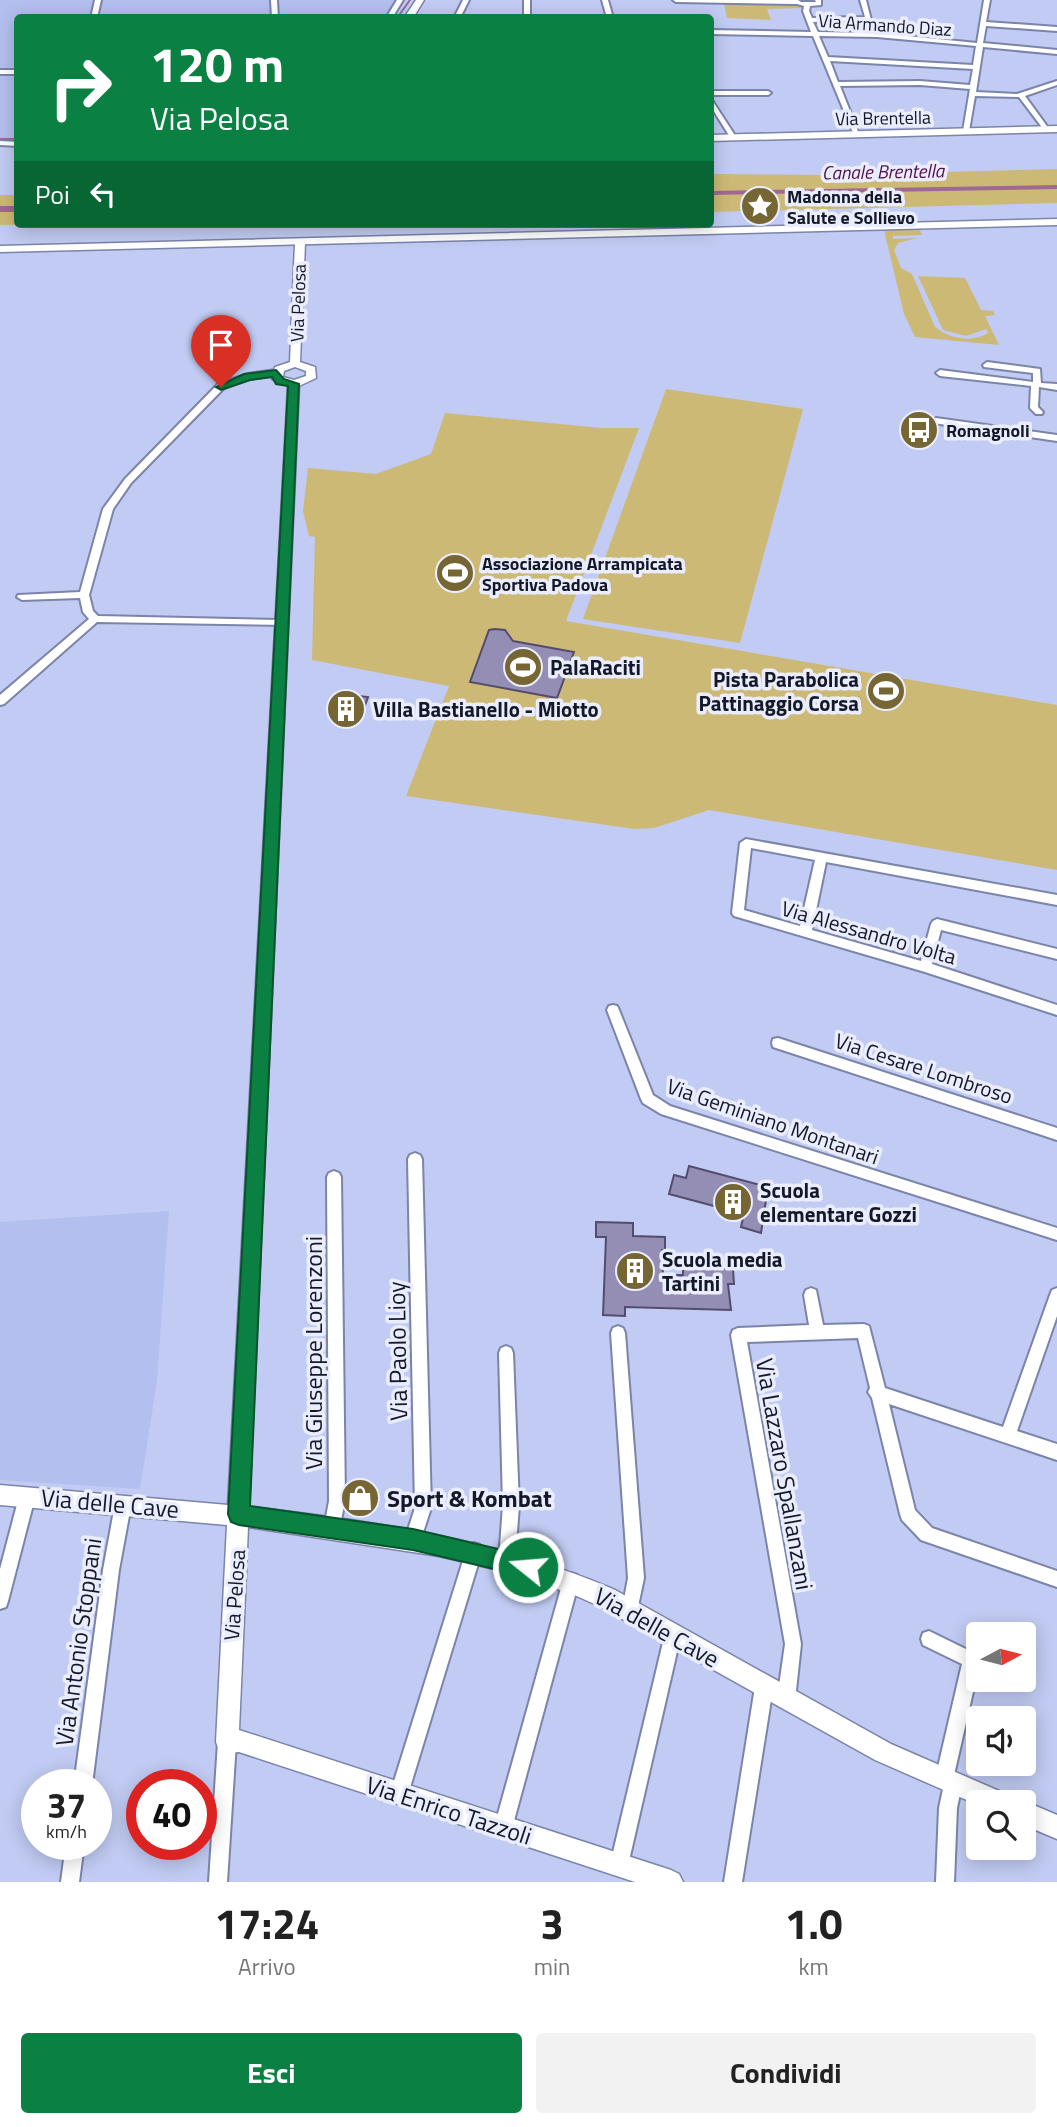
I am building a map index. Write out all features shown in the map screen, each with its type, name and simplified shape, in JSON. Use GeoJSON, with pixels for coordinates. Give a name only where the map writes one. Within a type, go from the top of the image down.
{"type":"FeatureCollection","features":[{"type":"Feature","properties":{"kind":"main road","name":"Via Brentella"},"geometry":{"type":"LineString","coordinates":[[714,138],[1052,129]]}},
{"type":"Feature","properties":{"kind":"main road"},"geometry":{"type":"LineString","coordinates":[[0,249],[1057,222]]}},
{"type":"Feature","properties":{"kind":"street"},"geometry":{"type":"LineString","coordinates":[[676,0],[798,1],[807,6],[819,4],[818,0]]}},
{"type":"Feature","properties":{"kind":"street"},"geometry":{"type":"LineString","coordinates":[[810,20],[869,19],[863,0]]}},
{"type":"Feature","properties":{"kind":"street"},"geometry":{"type":"LineString","coordinates":[[966,131],[987,0]]}},
{"type":"Feature","properties":{"kind":"street"},"geometry":{"type":"LineString","coordinates":[[807,6],[810,20],[856,134]]}},
{"type":"Feature","properties":{"kind":"street"},"geometry":{"type":"LineString","coordinates":[[982,24],[1057,29]]}},
{"type":"Feature","properties":{"kind":"street","name":"Via Armando Diaz"},"geometry":{"type":"LineString","coordinates":[[714,32],[877,35],[1057,52]]}},
{"type":"Feature","properties":{"kind":"street"},"geometry":{"type":"LineString","coordinates":[[826,60],[977,67]]}},
{"type":"Feature","properties":{"kind":"street"},"geometry":{"type":"LineString","coordinates":[[837,84],[920,83],[1021,95],[1057,83]]}},
{"type":"Feature","properties":{"kind":"street"},"geometry":{"type":"LineString","coordinates":[[714,93],[768,93]]}},
{"type":"Feature","properties":{"kind":"street"},"geometry":{"type":"LineString","coordinates":[[1021,95],[1052,129]]}},
{"type":"Feature","properties":{"kind":"street"},"geometry":{"type":"LineString","coordinates":[[714,106],[733,137]]}},
{"type":"Feature","properties":{"kind":"street","name":"Via Pelosa"},"geometry":{"type":"LineString","coordinates":[[295,364],[300,243]]}},
{"type":"Feature","properties":{"kind":"street","name":"Via Pelosa"},"geometry":{"type":"LineString","coordinates":[[218,1882],[239,1514],[293,384],[306,381],[313,373],[306,366],[295,364],[284,366],[276,373]]}},
{"type":"Feature","properties":{"kind":"street"},"geometry":{"type":"LineString","coordinates":[[987,365],[1037,371],[1034,408],[1040,412]]}},
{"type":"Feature","properties":{"kind":"street"},"geometry":{"type":"LineString","coordinates":[[95,619],[88,612],[84,595],[108,509],[128,481],[221,387],[248,377],[276,373],[280,382],[293,384]]}},
{"type":"Feature","properties":{"kind":"street"},"geometry":{"type":"LineString","coordinates":[[940,373],[1057,387]]}},
{"type":"Feature","properties":{"kind":"street"},"geometry":{"type":"LineString","coordinates":[[936,421],[1057,438]]}},
{"type":"Feature","properties":{"kind":"street"},"geometry":{"type":"LineString","coordinates":[[22,597],[84,595]]}},
{"type":"Feature","properties":{"kind":"street"},"geometry":{"type":"LineString","coordinates":[[0,701],[95,619],[282,624]]}},
{"type":"Feature","properties":{"kind":"street","name":"Via Alessandro Volta"},"geometry":{"type":"LineString","coordinates":[[821,858],[746,843],[738,913],[925,967],[1057,1010]]}},
{"type":"Feature","properties":{"kind":"street"},"geometry":{"type":"LineString","coordinates":[[805,932],[821,858],[1057,900]]}},
{"type":"Feature","properties":{"kind":"street"},"geometry":{"type":"LineString","coordinates":[[925,967],[937,924],[1057,954]]}},
{"type":"Feature","properties":{"kind":"street","name":"Via Geminiano Montanari"},"geometry":{"type":"LineString","coordinates":[[613,1010],[648,1099],[666,1110],[1057,1234]]}},
{"type":"Feature","properties":{"kind":"street","name":"Via Cesare Lombroso"},"geometry":{"type":"LineString","coordinates":[[778,1043],[1057,1134]]}},
{"type":"Feature","properties":{"kind":"street","name":"Via Paolo Lioy"},"geometry":{"type":"LineString","coordinates":[[413,1539],[423,1508],[415,1159]]}},
{"type":"Feature","properties":{"kind":"street","name":"Via Giuseppe Lorenzoni"},"geometry":{"type":"LineString","coordinates":[[332,1528],[337,1500],[334,1177]]}},
{"type":"Feature","properties":{"kind":"street"},"geometry":{"type":"LineString","coordinates":[[811,1295],[817,1332],[864,1331],[876,1392],[908,1514],[927,1534],[1057,1579]]}},
{"type":"Feature","properties":{"kind":"street"},"geometry":{"type":"LineString","coordinates":[[1009,1435],[1057,1295]]}},
{"type":"Feature","properties":{"kind":"street","name":"Via Lazzaro Spallanzani"},"geometry":{"type":"LineString","coordinates":[[786,1700],[793,1644],[738,1335],[817,1332]]}},
{"type":"Feature","properties":{"kind":"street"},"geometry":{"type":"LineString","coordinates":[[618,1333],[636,1578],[630,1610]]}},
{"type":"Feature","properties":{"kind":"street"},"geometry":{"type":"LineString","coordinates":[[506,1353],[511,1505],[507,1560]]}},
{"type":"Feature","properties":{"kind":"street"},"geometry":{"type":"LineString","coordinates":[[876,1392],[1057,1452]]}},
{"type":"Feature","properties":{"kind":"street","name":"Via delle Cave"},"geometry":{"type":"LineString","coordinates":[[0,1494],[239,1514],[413,1539],[507,1560],[571,1581],[630,1610],[764,1688],[883,1752],[969,1790]]}},
{"type":"Feature","properties":{"kind":"street"},"geometry":{"type":"LineString","coordinates":[[0,1601],[27,1497]]}},
{"type":"Feature","properties":{"kind":"street","name":"Via Antonio Stoppani"},"geometry":{"type":"LineString","coordinates":[[85,1769],[111,1570],[123,1505]]}},
{"type":"Feature","properties":{"kind":"street"},"geometry":{"type":"LineString","coordinates":[[399,1794],[474,1551]]}},
{"type":"Feature","properties":{"kind":"street"},"geometry":{"type":"LineString","coordinates":[[503,1828],[571,1581]]}},
{"type":"Feature","properties":{"kind":"street"},"geometry":{"type":"LineString","coordinates":[[619,1865],[673,1634]]}},
{"type":"Feature","properties":{"kind":"street"},"geometry":{"type":"LineString","coordinates":[[929,1639],[972,1660],[949,1782],[945,1882]]}},
{"type":"Feature","properties":{"kind":"street"},"geometry":{"type":"LineString","coordinates":[[733,1882],[764,1688]]}},
{"type":"Feature","properties":{"kind":"street","name":"Via Enrico Tazzoli"},"geometry":{"type":"LineString","coordinates":[[227,1742],[239,1741],[671,1882]]}},
{"type":"Feature","properties":{"kind":"street"},"geometry":{"type":"LineString","coordinates":[[1036,1819],[1057,1827]]}},
{"type":"Feature","properties":{"kind":"street"},"geometry":{"type":"LineString","coordinates":[[70,1882],[73,1860]]}},
{"type":"Feature","properties":{"kind":"shaded area"},"geometry":{"type":"Polygon","coordinates":[[[0,0],[406,0],[397,14],[14,14],[14,139],[0,139],[0,0]]]}},
{"type":"Feature","properties":{"kind":"shaded area"},"geometry":{"type":"Polygon","coordinates":[[[724,4],[795,5],[802,8],[767,9],[771,20],[727,18],[724,4]]]}},
{"type":"Feature","properties":{"kind":"shaded area"},"geometry":{"type":"Polygon","coordinates":[[[1057,169],[1057,203],[714,212],[714,174],[835,175],[1057,169]]]}},
{"type":"Feature","properties":{"kind":"shaded area"},"geometry":{"type":"Polygon","coordinates":[[[0,195],[14,195],[14,225],[0,225],[0,195]]]}},
{"type":"Feature","properties":{"kind":"shaded area"},"geometry":{"type":"Polygon","coordinates":[[[884,230],[920,230],[922,235],[893,236],[893,239],[917,238],[898,243],[894,250],[901,268],[912,274],[935,327],[947,334],[968,339],[988,333],[986,329],[966,336],[943,330],[918,276],[965,278],[981,310],[993,311],[995,315],[985,316],[999,345],[915,337],[904,314],[884,230]]]}},
{"type":"Feature","properties":{"kind":"shaded area"},"geometry":{"type":"Polygon","coordinates":[[[666,389],[803,409],[740,643],[583,619],[666,389]]]}},
{"type":"Feature","properties":{"kind":"shaded area"},"geometry":{"type":"Polygon","coordinates":[[[445,413],[602,428],[639,428],[566,621],[1057,705],[1057,870],[709,810],[654,828],[634,829],[406,796],[449,686],[312,660],[315,537],[309,536],[303,511],[308,468],[376,474],[431,454],[445,413]]]}},
{"type":"Feature","properties":{"kind":"shaded area"},"geometry":{"type":"Polygon","coordinates":[[[169,1211],[157,1380],[140,1489],[0,1480],[0,1222],[169,1211]]]}},
{"type":"Feature","properties":{"kind":"building","name":"PalaRaciti"},"geometry":{"type":"Polygon","coordinates":[[[489,630],[505,630],[513,641],[574,652],[557,698],[470,682],[489,630]]]}},
{"type":"Feature","properties":{"kind":"building","name":"Villa Bastianello - Miotto"},"geometry":{"type":"Polygon","coordinates":[[[341,694],[368,697],[359,722],[332,719],[341,694]]]}},
{"type":"Feature","properties":{"kind":"building","name":"Scuola elementare Gozzi"},"geometry":{"type":"Polygon","coordinates":[[[689,1166],[768,1187],[761,1233],[741,1227],[744,1214],[669,1194],[674,1175],[686,1178],[689,1166]]]}},
{"type":"Feature","properties":{"kind":"building","name":"Scuola media Tartini"},"geometry":{"type":"Polygon","coordinates":[[[596,1222],[633,1223],[633,1236],[665,1237],[665,1250],[662,1250],[663,1275],[683,1275],[683,1267],[733,1269],[734,1284],[728,1284],[731,1310],[625,1307],[625,1316],[603,1315],[606,1237],[596,1237],[596,1222]]]}},
{"type":"Feature","properties":{"kind":"building","name":"Sport & Kombat"},"geometry":{"type":"Polygon","coordinates":[[[351,1483],[374,1487],[369,1512],[346,1508],[351,1483]]]}},
{"type":"Feature","properties":{"kind":"waterway"},"geometry":{"type":"LineString","coordinates":[[400,14],[410,0]]}},
{"type":"Feature","properties":{"kind":"waterway"},"geometry":{"type":"LineString","coordinates":[[0,139],[14,139]]}},
{"type":"Feature","properties":{"kind":"waterway","name":"Canale Brentella"},"geometry":{"type":"LineString","coordinates":[[714,193],[1057,187]]}},
{"type":"Feature","properties":{"kind":"waterway","name":"Canale Brentella"},"geometry":{"type":"LineString","coordinates":[[0,209],[14,209]]}},
{"type":"Feature","properties":{"kind":"place","name":"Madonna della Salute e Sollievo"},"geometry":{"type":"Point","coordinates":[760,206]}},
{"type":"Feature","properties":{"kind":"place","name":"Romagnoli"},"geometry":{"type":"Point","coordinates":[919,430]}},
{"type":"Feature","properties":{"kind":"place","name":"Associazione Arrampicata Sportiva Padova"},"geometry":{"type":"Point","coordinates":[455,573]}},
{"type":"Feature","properties":{"kind":"place","name":"PalaRaciti"},"geometry":{"type":"Point","coordinates":[523,667]}},
{"type":"Feature","properties":{"kind":"place","name":"Pista Parabolica Pattinaggio Corsa"},"geometry":{"type":"Point","coordinates":[886,691]}},
{"type":"Feature","properties":{"kind":"place","name":"Villa Bastianello - Miotto"},"geometry":{"type":"Point","coordinates":[346,709]}},
{"type":"Feature","properties":{"kind":"place","name":"Scuola elementare Gozzi"},"geometry":{"type":"Point","coordinates":[733,1202]}},
{"type":"Feature","properties":{"kind":"place","name":"Scuola media Tartini"},"geometry":{"type":"Point","coordinates":[635,1271]}},
{"type":"Feature","properties":{"kind":"place","name":"Sport & Kombat"},"geometry":{"type":"Point","coordinates":[360,1498]}},
{"type":"Feature","properties":{"kind":"route"},"geometry":{"type":"LineString","coordinates":[[221,387],[248,377],[276,373],[275,376],[280,382],[293,384],[239,1514],[413,1539],[474,1551],[528,1567]]}}]}
